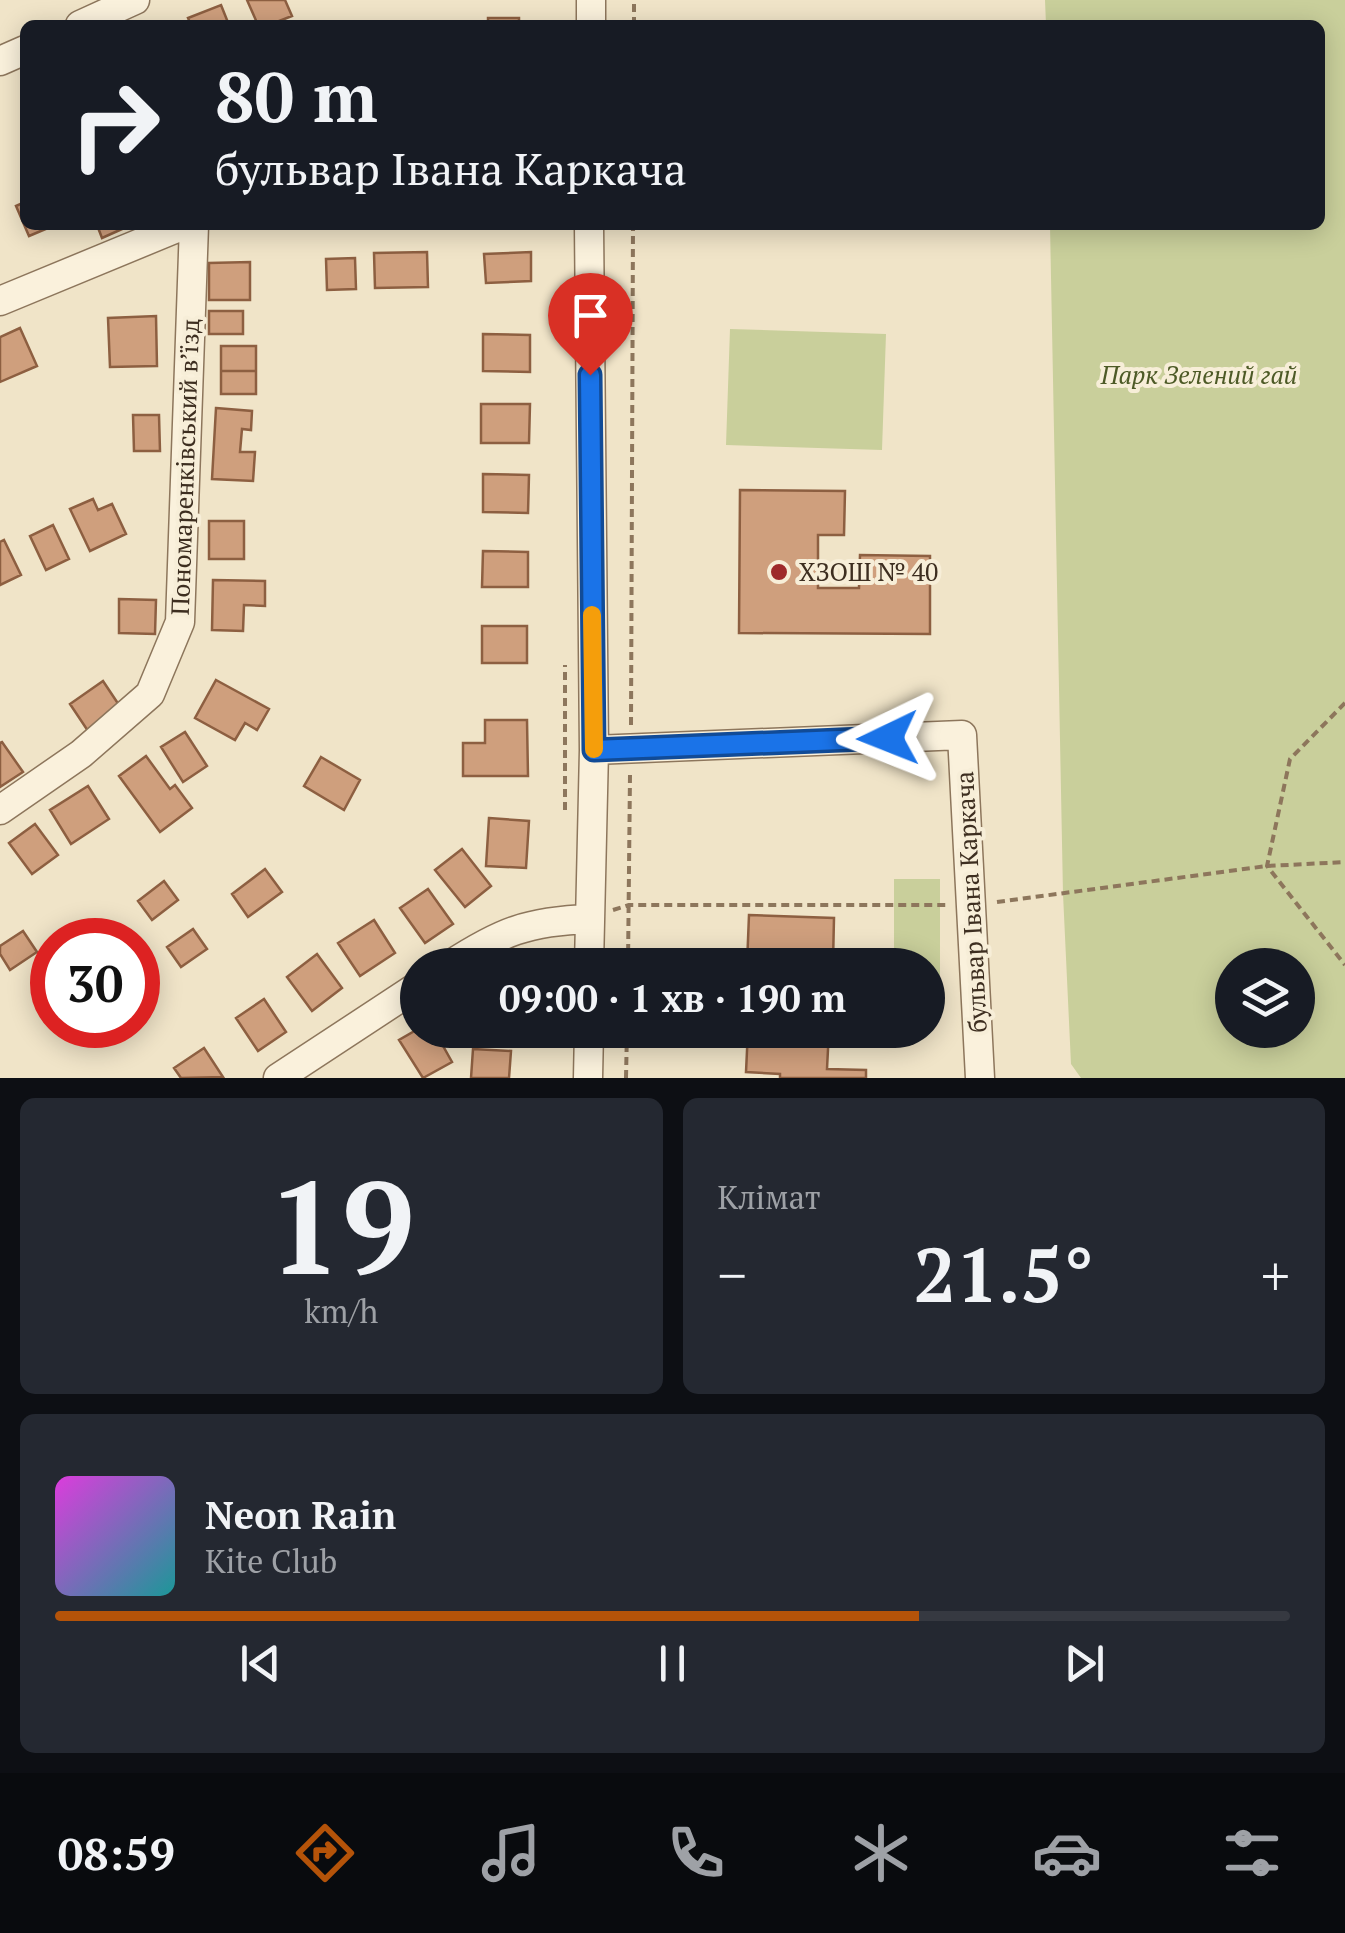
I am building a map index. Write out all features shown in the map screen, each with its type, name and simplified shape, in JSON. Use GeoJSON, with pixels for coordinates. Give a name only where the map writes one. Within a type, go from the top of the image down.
{"type":"FeatureCollection","features":[{"type":"Feature","properties":{"kind":"street"},"geometry":{"type":"LineString","coordinates":[[91,20],[135,0]]}},
{"type":"Feature","properties":{"kind":"street"},"geometry":{"type":"LineString","coordinates":[[0,301],[172,230]]}},
{"type":"Feature","properties":{"kind":"street","name":"Пономаренківський в’їзд"},"geometry":{"type":"LineString","coordinates":[[0,810],[81,754],[150,694],[180,622],[194,230]]}},
{"type":"Feature","properties":{"kind":"street"},"geometry":{"type":"LineString","coordinates":[[589,230],[594,750],[589,948]]}},
{"type":"Feature","properties":{"kind":"street","name":"бульвар Івана Каркача"},"geometry":{"type":"LineString","coordinates":[[594,750],[962,735],[980,1078]]}},
{"type":"Feature","properties":{"kind":"street"},"geometry":{"type":"LineString","coordinates":[[477,948],[516,928],[546,920],[590,918]]}},
{"type":"Feature","properties":{"kind":"street"},"geometry":{"type":"LineString","coordinates":[[278,1078],[400,998]]}},
{"type":"Feature","properties":{"kind":"street"},"geometry":{"type":"LineString","coordinates":[[588,1078],[589,1048]]}},
{"type":"Feature","properties":{"kind":"path"},"geometry":{"type":"LineString","coordinates":[[628,948],[633,230]]}},
{"type":"Feature","properties":{"kind":"path"},"geometry":{"type":"LineString","coordinates":[[1267,866],[1290,759],[1345,703]]}},
{"type":"Feature","properties":{"kind":"path"},"geometry":{"type":"LineString","coordinates":[[590,918],[629,905],[971,904],[1267,866],[1345,862]]}},
{"type":"Feature","properties":{"kind":"path"},"geometry":{"type":"LineString","coordinates":[[1267,866],[1345,965]]}},
{"type":"Feature","properties":{"kind":"path"},"geometry":{"type":"LineString","coordinates":[[626,1078],[627,1048]]}},
{"type":"Feature","properties":{"kind":"green space","name":"Парк Зелений гай"},"geometry":{"type":"Polygon","coordinates":[[[1045,0],[1345,0],[1345,1078],[1081,1078],[1071,1064],[1063,894],[1050,230],[1325,230],[1325,20],[1046,20],[1045,0]]]}},
{"type":"Feature","properties":{"kind":"green space"},"geometry":{"type":"Polygon","coordinates":[[[730,329],[886,334],[882,450],[726,445],[730,329]]]}},
{"type":"Feature","properties":{"kind":"green space"},"geometry":{"type":"Polygon","coordinates":[[[894,879],[940,879],[940,948],[894,948],[894,879]]]}},
{"type":"Feature","properties":{"kind":"building"},"geometry":{"type":"Polygon","coordinates":[[[247,0],[285,0],[292,16],[282,20],[256,20],[247,0]]]}},
{"type":"Feature","properties":{"kind":"building"},"geometry":{"type":"Polygon","coordinates":[[[221,5],[227,20],[189,20],[221,5]]]}},
{"type":"Feature","properties":{"kind":"building"},"geometry":{"type":"Polygon","coordinates":[[[99,230],[120,230],[102,238],[99,230]]]}},
{"type":"Feature","properties":{"kind":"building"},"geometry":{"type":"Polygon","coordinates":[[[427,252],[428,287],[375,288],[374,253],[427,252]]]}},
{"type":"Feature","properties":{"kind":"building"},"geometry":{"type":"Polygon","coordinates":[[[531,252],[531,281],[486,283],[484,254],[531,252]]]}},
{"type":"Feature","properties":{"kind":"building"},"geometry":{"type":"Polygon","coordinates":[[[355,258],[356,289],[327,290],[326,259],[355,258]]]}},
{"type":"Feature","properties":{"kind":"building"},"geometry":{"type":"Polygon","coordinates":[[[250,262],[250,300],[209,300],[209,263],[250,262]]]}},
{"type":"Feature","properties":{"kind":"building"},"geometry":{"type":"Polygon","coordinates":[[[209,311],[243,311],[243,334],[209,334],[209,311]]]}},
{"type":"Feature","properties":{"kind":"building"},"geometry":{"type":"Polygon","coordinates":[[[156,316],[157,366],[110,367],[108,318],[156,316]]]}},
{"type":"Feature","properties":{"kind":"building"},"geometry":{"type":"Polygon","coordinates":[[[20,328],[37,366],[0,382],[0,337],[20,328]]]}},
{"type":"Feature","properties":{"kind":"building"},"geometry":{"type":"Polygon","coordinates":[[[483,334],[530,335],[530,372],[483,371],[483,334]]]}},
{"type":"Feature","properties":{"kind":"building"},"geometry":{"type":"Polygon","coordinates":[[[221,346],[256,346],[256,371],[221,371],[221,346]]]}},
{"type":"Feature","properties":{"kind":"building"},"geometry":{"type":"Polygon","coordinates":[[[221,371],[256,371],[256,394],[221,394],[221,371]]]}},
{"type":"Feature","properties":{"kind":"building"},"geometry":{"type":"Polygon","coordinates":[[[481,404],[530,404],[529,443],[481,443],[481,404]]]}},
{"type":"Feature","properties":{"kind":"building"},"geometry":{"type":"Polygon","coordinates":[[[216,408],[252,411],[251,430],[242,429],[240,452],[255,452],[253,481],[212,479],[216,408]]]}},
{"type":"Feature","properties":{"kind":"building"},"geometry":{"type":"Polygon","coordinates":[[[133,415],[159,415],[160,451],[134,451],[133,415]]]}},
{"type":"Feature","properties":{"kind":"building"},"geometry":{"type":"Polygon","coordinates":[[[483,474],[529,475],[528,513],[483,512],[483,474]]]}},
{"type":"Feature","properties":{"kind":"building","name":"ХЗОШ № 40"},"geometry":{"type":"Polygon","coordinates":[[[740,490],[845,491],[844,535],[818,535],[818,588],[859,588],[860,555],[930,556],[930,634],[739,633],[740,490]]]}},
{"type":"Feature","properties":{"kind":"building"},"geometry":{"type":"Polygon","coordinates":[[[93,499],[98,510],[112,504],[126,534],[90,551],[70,509],[93,499]]]}},
{"type":"Feature","properties":{"kind":"building"},"geometry":{"type":"Polygon","coordinates":[[[209,521],[244,521],[244,559],[209,559],[209,521]]]}},
{"type":"Feature","properties":{"kind":"building"},"geometry":{"type":"Polygon","coordinates":[[[53,525],[69,559],[46,570],[30,536],[53,525]]]}},
{"type":"Feature","properties":{"kind":"building"},"geometry":{"type":"Polygon","coordinates":[[[4,540],[21,575],[0,585],[0,542],[4,540]]]}},
{"type":"Feature","properties":{"kind":"building"},"geometry":{"type":"Polygon","coordinates":[[[483,551],[528,552],[528,587],[482,587],[483,551]]]}},
{"type":"Feature","properties":{"kind":"building"},"geometry":{"type":"Polygon","coordinates":[[[213,580],[265,581],[265,606],[244,605],[243,631],[212,630],[213,580]]]}},
{"type":"Feature","properties":{"kind":"building"},"geometry":{"type":"Polygon","coordinates":[[[119,599],[156,600],[155,634],[119,633],[119,599]]]}},
{"type":"Feature","properties":{"kind":"building"},"geometry":{"type":"Polygon","coordinates":[[[482,626],[527,626],[527,663],[482,663],[482,626]]]}},
{"type":"Feature","properties":{"kind":"building"},"geometry":{"type":"Polygon","coordinates":[[[216,680],[269,709],[257,730],[245,723],[235,740],[195,718],[216,680]]]}},
{"type":"Feature","properties":{"kind":"building"},"geometry":{"type":"Polygon","coordinates":[[[103,681],[121,708],[88,731],[70,704],[103,681]]]}},
{"type":"Feature","properties":{"kind":"building"},"geometry":{"type":"Polygon","coordinates":[[[485,720],[527,720],[528,776],[463,776],[463,743],[485,743],[485,720]]]}},
{"type":"Feature","properties":{"kind":"building"},"geometry":{"type":"Polygon","coordinates":[[[185,732],[207,766],[183,782],[161,747],[185,732]]]}},
{"type":"Feature","properties":{"kind":"building"},"geometry":{"type":"Polygon","coordinates":[[[0,743],[23,772],[0,787],[0,743]]]}},
{"type":"Feature","properties":{"kind":"building"},"geometry":{"type":"Polygon","coordinates":[[[146,756],[170,789],[175,785],[192,808],[160,832],[119,776],[146,756]]]}},
{"type":"Feature","properties":{"kind":"building"},"geometry":{"type":"Polygon","coordinates":[[[321,757],[360,780],[344,810],[304,786],[321,757]]]}},
{"type":"Feature","properties":{"kind":"building"},"geometry":{"type":"Polygon","coordinates":[[[88,786],[109,819],[71,844],[50,810],[88,786]]]}},
{"type":"Feature","properties":{"kind":"building"},"geometry":{"type":"Polygon","coordinates":[[[489,818],[529,821],[526,868],[486,866],[489,818]]]}},
{"type":"Feature","properties":{"kind":"building"},"geometry":{"type":"Polygon","coordinates":[[[35,824],[58,855],[32,874],[9,843],[35,824]]]}},
{"type":"Feature","properties":{"kind":"building"},"geometry":{"type":"Polygon","coordinates":[[[462,849],[491,886],[465,907],[435,870],[462,849]]]}},
{"type":"Feature","properties":{"kind":"building"},"geometry":{"type":"Polygon","coordinates":[[[265,869],[282,892],[248,917],[232,894],[265,869]]]}},
{"type":"Feature","properties":{"kind":"building"},"geometry":{"type":"Polygon","coordinates":[[[164,881],[178,900],[155,918],[138,901],[164,881]]]}},
{"type":"Feature","properties":{"kind":"building"},"geometry":{"type":"Polygon","coordinates":[[[428,889],[453,924],[425,943],[400,908],[428,889]]]}},
{"type":"Feature","properties":{"kind":"building"},"geometry":{"type":"Polygon","coordinates":[[[749,915],[834,918],[833,948],[748,948],[749,915]]]}},
{"type":"Feature","properties":{"kind":"building"},"geometry":{"type":"Polygon","coordinates":[[[374,920],[395,953],[360,976],[338,943],[374,920]]]}},
{"type":"Feature","properties":{"kind":"building"},"geometry":{"type":"Polygon","coordinates":[[[193,929],[207,949],[181,967],[167,947],[193,929]]]}},
{"type":"Feature","properties":{"kind":"building"},"geometry":{"type":"Polygon","coordinates":[[[23,931],[30,942],[30,957],[10,970],[0,954],[0,946],[23,931]]]}},
{"type":"Feature","properties":{"kind":"building"},"geometry":{"type":"Polygon","coordinates":[[[317,954],[342,988],[312,1011],[287,977],[317,954]]]}},
{"type":"Feature","properties":{"kind":"building"},"geometry":{"type":"Polygon","coordinates":[[[264,999],[286,1032],[258,1051],[236,1018],[264,999]]]}},
{"type":"Feature","properties":{"kind":"building"},"geometry":{"type":"Polygon","coordinates":[[[204,1048],[223,1077],[181,1078],[174,1068],[204,1048]]]}},
{"type":"Feature","properties":{"kind":"building"},"geometry":{"type":"Polygon","coordinates":[[[404,1048],[444,1048],[452,1062],[423,1078],[404,1048]]]}},
{"type":"Feature","properties":{"kind":"building"},"geometry":{"type":"Polygon","coordinates":[[[747,1048],[828,1048],[827,1069],[866,1070],[866,1078],[780,1078],[780,1074],[746,1072],[747,1048]]]}},
{"type":"Feature","properties":{"kind":"building"},"geometry":{"type":"Polygon","coordinates":[[[473,1049],[511,1051],[509,1078],[471,1078],[473,1049]]]}},
{"type":"Feature","properties":{"kind":"slow traffic"},"geometry":{"type":"LineString","coordinates":[[592,615],[594,749]]}},
{"type":"Feature","properties":{"kind":"place","name":"ХЗОШ № 40"},"geometry":{"type":"Point","coordinates":[779,572]}},
{"type":"Feature","properties":{"kind":"route"},"geometry":{"type":"LineString","coordinates":[[590,375],[594,750],[888,738]]}}]}
